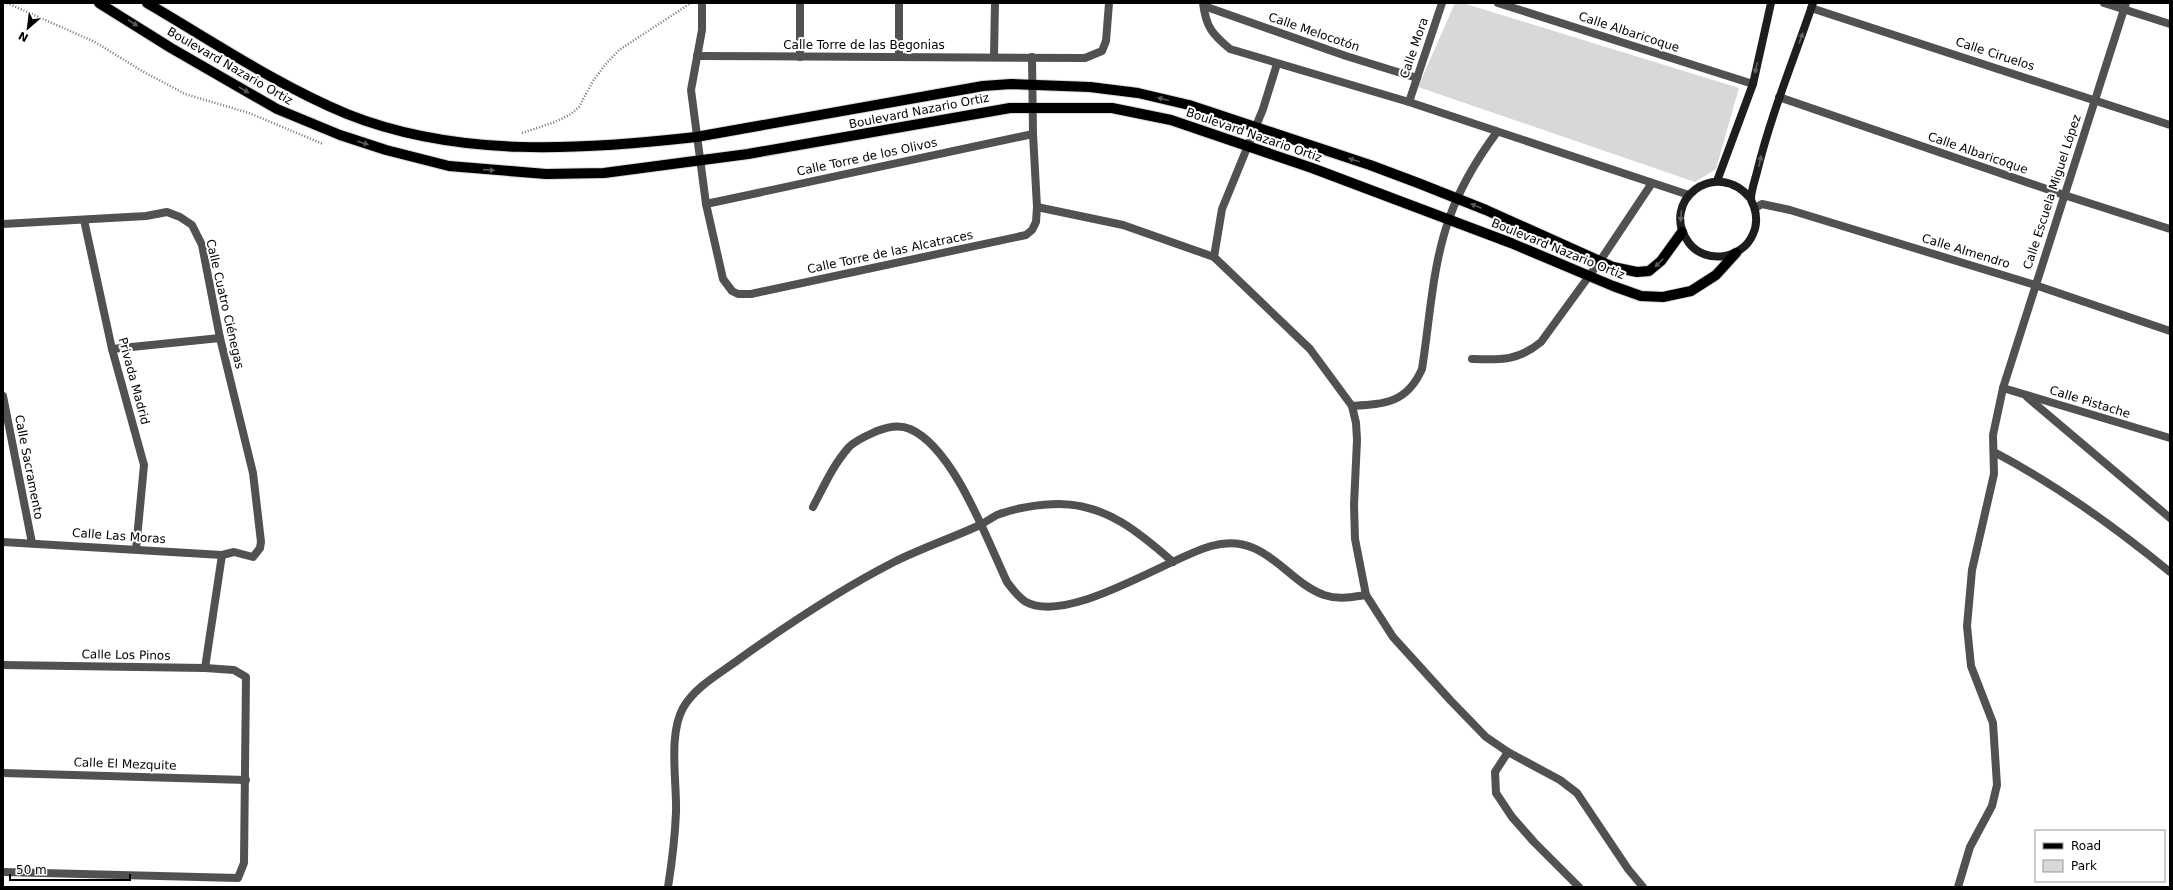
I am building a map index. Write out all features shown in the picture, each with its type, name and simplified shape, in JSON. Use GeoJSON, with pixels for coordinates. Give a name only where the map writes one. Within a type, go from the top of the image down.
{"type":"FeatureCollection","features":[{"type":"Feature","properties":{"kind":"main road","name":"Boulevard Nazario Ortiz"},"geometry":{"type":"LineString","coordinates":[[99,3],[171,48],[277,109],[340,135],[386,150],[449,166],[546,174],[604,173],[700,162],[1010,108],[1112,108],[1171,120],[1248,146],[1512,243],[1589,276],[1641,296],[1663,297],[1691,291],[1716,275],[1736,253]]}},
{"type":"Feature","properties":{"kind":"main road","name":"Boulevard Nazario Ortiz"},"geometry":{"type":"LineString","coordinates":[[147,3],[299,92],[348,114],[389,128],[461,142],[513,146],[603,145],[696,137],[983,86],[1033,85],[1090,87],[1138,93],[1189,105],[1370,165],[1457,198],[1613,267],[1637,272],[1649,271],[1661,261],[1682,232]]}},
{"type":"Feature","properties":{"kind":"street"},"geometry":{"type":"LineString","coordinates":[[702,3],[702,30],[691,90],[706,204]]}},
{"type":"Feature","properties":{"kind":"street"},"geometry":{"type":"LineString","coordinates":[[800,3],[800,58]]}},
{"type":"Feature","properties":{"kind":"street"},"geometry":{"type":"LineString","coordinates":[[899,3],[899,57]]}},
{"type":"Feature","properties":{"kind":"street"},"geometry":{"type":"LineString","coordinates":[[994,56],[995,3]]}},
{"type":"Feature","properties":{"kind":"street","name":"Calle Torre de las Begonias"},"geometry":{"type":"LineString","coordinates":[[697,56],[800,58],[994,56],[1085,58],[1102,51],[1106,41],[1109,3]]}},
{"type":"Feature","properties":{"kind":"street","name":"Calle Mora"},"geometry":{"type":"LineString","coordinates":[[1409,102],[1442,3]]}},
{"type":"Feature","properties":{"kind":"street","name":"Calle Albaricoque"},"geometry":{"type":"LineString","coordinates":[[1498,3],[1753,84]]}},
{"type":"Feature","properties":{"kind":"street"},"geometry":{"type":"LineString","coordinates":[[1717,181],[1753,84],[1771,3]]}},
{"type":"Feature","properties":{"kind":"street"},"geometry":{"type":"LineString","coordinates":[[2104,3],[2125,6],[2170,24]]}},
{"type":"Feature","properties":{"kind":"street"},"geometry":{"type":"LineString","coordinates":[[1203,4],[1207,26],[1216,38],[1230,49],[1409,102],[1689,195]]}},
{"type":"Feature","properties":{"kind":"street","name":"Calle Melocotón"},"geometry":{"type":"LineString","coordinates":[[1203,4],[1346,56],[1417,78]]}},
{"type":"Feature","properties":{"kind":"street"},"geometry":{"type":"LineString","coordinates":[[1751,199],[1764,142],[1812,5]]}},
{"type":"Feature","properties":{"kind":"street","name":"Calle Ciruelos"},"geometry":{"type":"LineString","coordinates":[[1812,5],[2170,125]]}},
{"type":"Feature","properties":{"kind":"street","name":"Calle Escuela Miguel López"},"geometry":{"type":"LineString","coordinates":[[1958,887],[1970,846],[1992,806],[1997,785],[1993,723],[1971,666],[1967,626],[1972,570],[1994,474],[1993,435],[2003,388],[2125,6]]}},
{"type":"Feature","properties":{"kind":"street"},"geometry":{"type":"LineString","coordinates":[[1032,57],[1033,134],[1037,208],[1123,226],[1214,257],[1310,349],[1352,406],[1357,440],[1354,505],[1355,539],[1366,595],[1393,637],[1486,737],[1508,752],[1560,780],[1577,793],[1628,869],[1643,887]]}},
{"type":"Feature","properties":{"kind":"street"},"geometry":{"type":"LineString","coordinates":[[1214,257],[1222,209],[1256,127],[1277,64]]}},
{"type":"Feature","properties":{"kind":"street","name":"Calle Albaricoque"},"geometry":{"type":"LineString","coordinates":[[1779,97],[2064,195],[2170,229]]}},
{"type":"Feature","properties":{"kind":"street"},"geometry":{"type":"LineString","coordinates":[[1352,406],[1383,404],[1402,396],[1416,382],[1422,369],[1438,258],[1448,220],[1477,158],[1497,132]]}},
{"type":"Feature","properties":{"kind":"street","name":"Calle Torre de los Olivos"},"geometry":{"type":"LineString","coordinates":[[706,204],[1033,134]]}},
{"type":"Feature","properties":{"kind":"street"},"geometry":{"type":"LineString","coordinates":[[1717,181],[1736,186],[1751,199],[1755,208],[1756,221],[1754,234],[1746,245],[1736,253],[1717,256],[1699,252],[1689,243],[1682,232],[1681,213],[1689,195],[1706,183],[1717,181]]}},
{"type":"Feature","properties":{"kind":"street"},"geometry":{"type":"LineString","coordinates":[[1472,359],[1498,360],[1515,358],[1529,352],[1541,342],[1600,261],[1652,183]]}},
{"type":"Feature","properties":{"kind":"street","name":"Calle Torre de las Alcatraces"},"geometry":{"type":"LineString","coordinates":[[706,204],[723,279],[732,291],[738,294],[751,294],[1018,238],[1032,230],[1036,222],[1037,208]]}},
{"type":"Feature","properties":{"kind":"street","name":"Calle Almendro"},"geometry":{"type":"LineString","coordinates":[[1755,208],[1762,204],[1771,205],[2035,285],[2170,331]]}},
{"type":"Feature","properties":{"kind":"street","name":"Calle Cuatro Ciénegas"},"geometry":{"type":"LineString","coordinates":[[3,224],[146,216],[167,212],[192,225],[202,245],[220,338],[253,473],[261,542],[253,557],[234,552]]}},
{"type":"Feature","properties":{"kind":"street","name":"Privada Madrid"},"geometry":{"type":"LineString","coordinates":[[84,220],[112,349],[144,465],[136,549]]}},
{"type":"Feature","properties":{"kind":"street"},"geometry":{"type":"LineString","coordinates":[[112,349],[220,338]]}},
{"type":"Feature","properties":{"kind":"street","name":"Calle Pistache"},"geometry":{"type":"LineString","coordinates":[[2003,388],[2170,438]]}},
{"type":"Feature","properties":{"kind":"street"},"geometry":{"type":"LineString","coordinates":[[2025,395],[2170,518]]}},
{"type":"Feature","properties":{"kind":"street","name":"Calle Sacramento"},"geometry":{"type":"LineString","coordinates":[[3,396],[32,543]]}},
{"type":"Feature","properties":{"kind":"street"},"geometry":{"type":"LineString","coordinates":[[813,507],[835,464],[850,446],[867,435],[889,426],[909,428],[925,438],[942,454],[958,480],[1007,582],[1017,595],[1027,602],[1036,605],[1049,606],[1072,603],[1125,586],[1189,554],[1213,546],[1237,545],[1251,547],[1268,555],[1307,585],[1324,594],[1340,598],[1366,595]]}},
{"type":"Feature","properties":{"kind":"street"},"geometry":{"type":"LineString","coordinates":[[1994,452],[2015,463],[2083,506],[2129,538],[2170,572]]}},
{"type":"Feature","properties":{"kind":"street"},"geometry":{"type":"LineString","coordinates":[[668,887],[673,861],[676,812],[675,732],[682,710],[693,693],[784,628],[866,577],[928,546],[980,525],[996,516],[1025,508],[1058,504],[1083,506],[1108,514],[1128,525],[1173,562]]}},
{"type":"Feature","properties":{"kind":"street","name":"Calle Las Moras"},"geometry":{"type":"LineString","coordinates":[[3,542],[222,555],[234,552]]}},
{"type":"Feature","properties":{"kind":"street"},"geometry":{"type":"LineString","coordinates":[[205,668],[222,555]]}},
{"type":"Feature","properties":{"kind":"street","name":"Calle Los Pinos"},"geometry":{"type":"LineString","coordinates":[[3,665],[205,668],[234,670],[246,677],[246,780]]}},
{"type":"Feature","properties":{"kind":"street"},"geometry":{"type":"LineString","coordinates":[[1508,752],[1494,772],[1496,793],[1512,817],[1534,842],[1579,887]]}},
{"type":"Feature","properties":{"kind":"street","name":"Calle El Mezquite"},"geometry":{"type":"LineString","coordinates":[[3,773],[246,780]]}},
{"type":"Feature","properties":{"kind":"street"},"geometry":{"type":"LineString","coordinates":[[3,872],[238,878],[244,863],[246,780]]}},
{"type":"Feature","properties":{"kind":"path"},"geometry":{"type":"LineString","coordinates":[[7,3],[95,42],[142,71],[185,94],[249,113],[306,138],[325,144]]}},
{"type":"Feature","properties":{"kind":"path"},"geometry":{"type":"LineString","coordinates":[[518,134],[556,122],[570,114],[578,107],[593,81],[619,50],[691,3]]}},
{"type":"Feature","properties":{"kind":"green space"},"geometry":{"type":"Polygon","coordinates":[[[1455,3],[1463,3],[1739,88],[1716,169],[1695,182],[1418,87],[1455,3]]]}}]}
